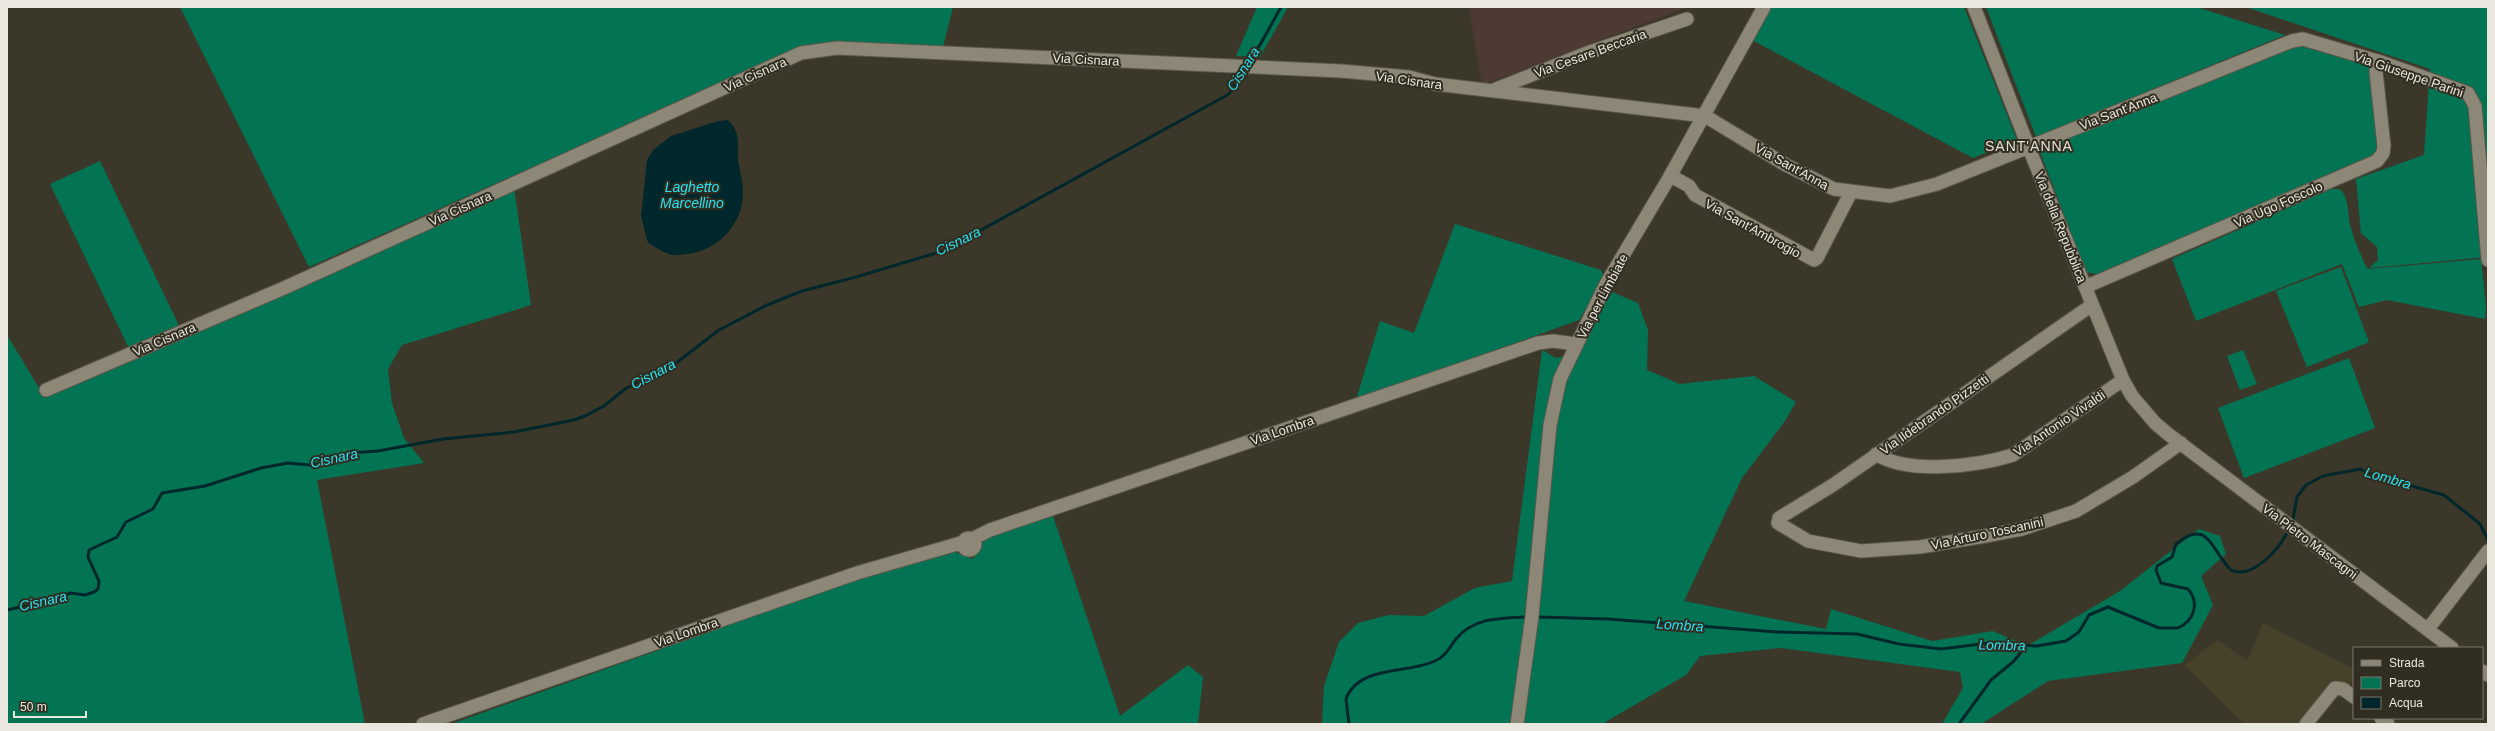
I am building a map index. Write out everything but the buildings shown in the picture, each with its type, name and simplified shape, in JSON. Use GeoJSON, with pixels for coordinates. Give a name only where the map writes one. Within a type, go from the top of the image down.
{"type":"FeatureCollection","features":[{"type":"Feature","properties":{"kind":"street","name":"Via per Limbiate"},"geometry":{"type":"LineString","coordinates":[[1517,724],[1532,616],[1550,425],[1560,379],[1576,344],[1614,271],[1671,176],[1764,7]]}},
{"type":"Feature","properties":{"kind":"street","name":"Via della Repubblica"},"geometry":{"type":"LineString","coordinates":[[1974,7],[2028,146],[2123,380],[2132,396],[2168,434]]}},
{"type":"Feature","properties":{"kind":"street","name":"Via Cesare Beccaria"},"geometry":{"type":"LineString","coordinates":[[1494,90],[1587,53],[1687,18]]}},
{"type":"Feature","properties":{"kind":"street","name":"Via Sant'Anna"},"geometry":{"type":"LineString","coordinates":[[1525,94],[1705,116],[1813,180],[1834,189],[1890,196],[1911,192],[2292,41],[2303,39]]}},
{"type":"Feature","properties":{"kind":"street","name":"Via Giuseppe Parini"},"geometry":{"type":"LineString","coordinates":[[2303,39],[2378,61],[2463,90],[2471,97],[2475,106],[2488,260]]}},
{"type":"Feature","properties":{"kind":"street","name":"Via Cisnara"},"geometry":{"type":"LineString","coordinates":[[46,390],[284,288],[801,53],[837,48],[1258,67],[1409,77],[1435,84],[1525,94]]}},
{"type":"Feature","properties":{"kind":"street","name":"Via Ugo Foscolo"},"geometry":{"type":"LineString","coordinates":[[2085,287],[2377,160],[2383,153],[2384,146],[2376,72],[2378,61]]}},
{"type":"Feature","properties":{"kind":"street","name":"Via Sant'Ambrogio"},"geometry":{"type":"LineString","coordinates":[[1671,176],[1689,186],[1695,195],[1814,260],[1817,258],[1852,192]]}},
{"type":"Feature","properties":{"kind":"street","name":"Via Ildebrando Pizzetti"},"geometry":{"type":"LineString","coordinates":[[1778,524],[1779,518],[1833,485],[2092,305]]}},
{"type":"Feature","properties":{"kind":"street","name":"Via Lombra"},"geometry":{"type":"LineString","coordinates":[[423,724],[857,573],[950,545],[969,542],[990,530],[1538,343],[1553,340],[1576,344]]}},
{"type":"Feature","properties":{"kind":"street","name":"Via Antonio Vivaldi"},"geometry":{"type":"LineString","coordinates":[[1876,454],[1887,461],[1907,466],[1980,463],[2003,458],[2013,455],[2123,380]]}},
{"type":"Feature","properties":{"kind":"street","name":"Via Pietro Mascagni"},"geometry":{"type":"LineString","coordinates":[[2168,434],[2451,647]]}},
{"type":"Feature","properties":{"kind":"street","name":"Via Arturo Toscanini"},"geometry":{"type":"LineString","coordinates":[[1778,524],[1808,541],[1861,551],[1920,547],[2022,529],[2076,511],[2133,478],[2181,443]]}},
{"type":"Feature","properties":{"kind":"street"},"geometry":{"type":"LineString","coordinates":[[2428,629],[2488,551]]}},
{"type":"Feature","properties":{"kind":"street"},"geometry":{"type":"LineString","coordinates":[[2306,724],[2335,688],[2343,689],[2353,696]]}},
{"type":"Feature","properties":{"kind":"shaded area"},"geometry":{"type":"Polygon","coordinates":[[[1469,7],[1688,7],[1482,85],[1469,7]]]}},
{"type":"Feature","properties":{"kind":"shaded area"},"geometry":{"type":"Polygon","coordinates":[[[2263,623],[2353,668],[2353,679],[2349,687],[2330,685],[2297,724],[2244,724],[2185,665],[2218,640],[2247,661],[2263,623]]]}},
{"type":"Feature","properties":{"kind":"green space"},"geometry":{"type":"Polygon","coordinates":[[[180,7],[953,7],[943,47],[834,41],[794,50],[309,267],[180,7]]]}},
{"type":"Feature","properties":{"kind":"green space"},"geometry":{"type":"Polygon","coordinates":[[[1257,7],[1288,7],[1260,57],[1236,56],[1257,7]]]}},
{"type":"Feature","properties":{"kind":"green space"},"geometry":{"type":"Polygon","coordinates":[[[1770,7],[1964,7],[2017,140],[1973,158],[1752,40],[1770,7]]]}},
{"type":"Feature","properties":{"kind":"green space"},"geometry":{"type":"Polygon","coordinates":[[[1986,7],[2196,7],[2285,35],[2036,137],[1986,7]]]}},
{"type":"Feature","properties":{"kind":"green space"},"geometry":{"type":"Polygon","coordinates":[[[2246,7],[2488,7],[2488,257],[2369,268],[2378,260],[2377,247],[2361,233],[2356,179],[2424,155],[2430,69],[2246,7]]]}},
{"type":"Feature","properties":{"kind":"green space"},"geometry":{"type":"Polygon","coordinates":[[[2297,45],[2373,67],[2380,151],[2374,157],[2097,274],[2086,272],[2040,152],[2044,146],[2297,45]]]}},
{"type":"Feature","properties":{"kind":"green space"},"geometry":{"type":"Polygon","coordinates":[[[100,161],[185,338],[514,188],[531,305],[402,345],[388,369],[392,403],[404,438],[424,463],[317,480],[365,724],[7,724],[7,335],[45,398],[134,359],[50,184],[100,161]]]}},
{"type":"Feature","properties":{"kind":"green space"},"geometry":{"type":"Polygon","coordinates":[[[2331,189],[2340,189],[2345,197],[2352,233],[2368,269],[2481,259],[2486,307],[2485,319],[2387,300],[2359,307],[2342,264],[2196,321],[2172,259],[2331,189]]]}},
{"type":"Feature","properties":{"kind":"green space"},"geometry":{"type":"Polygon","coordinates":[[[1455,224],[1601,270],[1605,278],[1579,320],[1356,400],[1380,321],[1414,333],[1455,224]]]}},
{"type":"Feature","properties":{"kind":"green space"},"geometry":{"type":"Polygon","coordinates":[[[2341,267],[2369,342],[2307,367],[2276,291],[2341,267]]]}},
{"type":"Feature","properties":{"kind":"green space"},"geometry":{"type":"Polygon","coordinates":[[[1610,291],[1638,303],[1648,330],[1647,370],[1680,384],[1754,376],[1796,402],[1785,421],[1742,478],[1684,601],[1826,629],[1831,609],[1932,641],[1993,631],[2027,646],[2120,591],[2199,529],[2220,536],[2226,554],[2201,576],[2213,605],[2182,663],[2048,681],[1981,724],[1942,724],[1963,688],[1960,672],[1781,648],[1700,656],[1686,675],[1602,724],[1322,724],[1324,686],[1339,642],[1358,623],[1389,615],[1424,616],[1475,588],[1512,581],[1542,350],[1556,358],[1576,353],[1610,291]]]}},
{"type":"Feature","properties":{"kind":"green space"},"geometry":{"type":"Polygon","coordinates":[[[2243,350],[2257,384],[2240,390],[2227,356],[2243,350]]]}},
{"type":"Feature","properties":{"kind":"green space"},"geometry":{"type":"Polygon","coordinates":[[[2349,358],[2375,428],[2244,478],[2218,408],[2349,358]]]}},
{"type":"Feature","properties":{"kind":"green space"},"geometry":{"type":"Polygon","coordinates":[[[1052,513],[1120,716],[1188,665],[1203,677],[1198,724],[451,724],[945,548],[973,559],[988,534],[1052,513]]]}},
{"type":"Feature","properties":{"kind":"water","name":"Laghetto Marcellino"},"geometry":{"type":"Polygon","coordinates":[[[728,120],[736,132],[743,192],[738,217],[728,233],[714,245],[687,254],[672,255],[648,243],[641,216],[647,160],[653,150],[671,136],[718,121],[728,120]]]}},
{"type":"Feature","properties":{"kind":"waterway","name":"Cisnara"},"geometry":{"type":"LineString","coordinates":[[1246,63],[1260,45],[1281,7]]}},
{"type":"Feature","properties":{"kind":"waterway","name":"Cisnara"},"geometry":{"type":"LineString","coordinates":[[7,610],[46,601],[71,593],[85,595],[98,589],[99,581],[88,557],[89,550],[117,537],[126,522],[153,509],[162,493],[205,486],[261,468],[288,463],[310,465],[334,461],[349,453],[378,451],[443,439],[514,432],[574,420],[587,415],[604,406],[625,389],[676,363],[719,330],[767,305],[802,291],[856,277],[943,251],[1229,94],[1243,70]]}},
{"type":"Feature","properties":{"kind":"waterway","name":"Lombra"},"geometry":{"type":"LineString","coordinates":[[2293,519],[2297,497],[2306,485],[2323,476],[2360,469],[2373,475],[2444,495],[2480,524],[2488,540]]}},
{"type":"Feature","properties":{"kind":"waterway","name":"Lombra"},"geometry":{"type":"LineString","coordinates":[[1538,617],[1608,619],[1777,632],[1857,634],[1899,644],[1941,649],[1989,643],[2037,646],[2066,641],[2079,632],[2089,615],[2108,607],[2159,628],[2178,628],[2188,621],[2194,611],[2194,600],[2192,594],[2188,589],[2161,583],[2156,570],[2157,566],[2172,557],[2176,544],[2187,536],[2196,534],[2203,535],[2209,540],[2231,570],[2239,572],[2247,571],[2264,562],[2283,540],[2287,533]]}},
{"type":"Feature","properties":{"kind":"waterway","name":"Lombra"},"geometry":{"type":"LineString","coordinates":[[1349,724],[1346,699],[1352,688],[1361,681],[1372,675],[1411,668],[1435,661],[1445,654],[1463,632],[1478,623],[1487,620],[1524,617]]}},
{"type":"Feature","properties":{"kind":"waterway"},"geometry":{"type":"LineString","coordinates":[[1959,724],[1991,680],[2014,661],[2025,647]]}},
{"type":"Feature","properties":{"kind":"district","name":"SANT'ANNA"},"geometry":{"type":"Point","coordinates":[2029,146]}}]}
